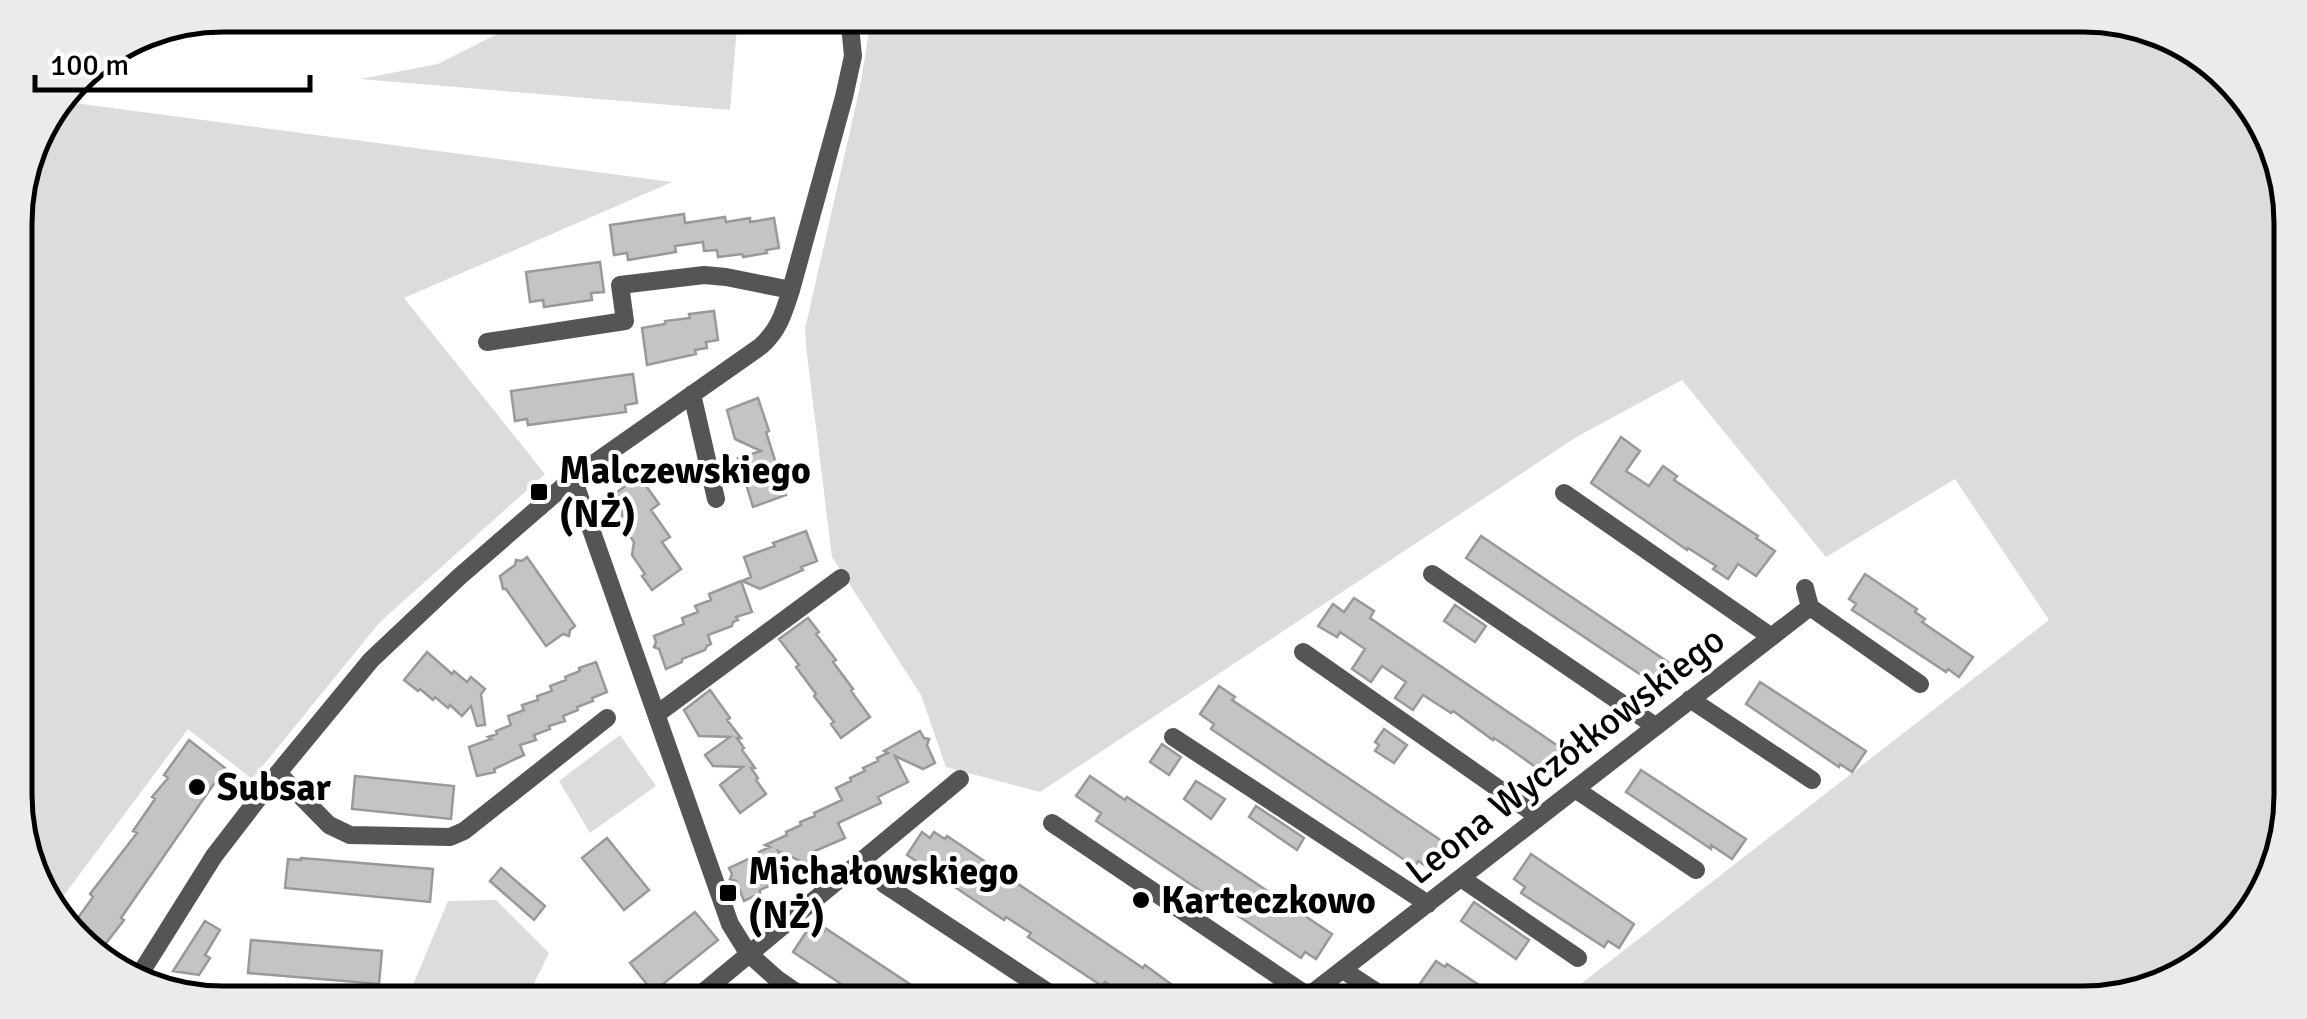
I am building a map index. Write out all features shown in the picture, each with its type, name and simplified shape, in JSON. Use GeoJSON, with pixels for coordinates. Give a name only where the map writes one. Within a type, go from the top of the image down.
{"type":"FeatureCollection","features":[{"type":"Feature","properties":{"kind":"street"},"geometry":{"type":"LineString","coordinates":[[143,969],[214,856],[371,660],[459,576],[573,478],[773,335],[791,290],[847,84],[853,56],[851,33]]}},
{"type":"Feature","properties":{"kind":"street"},"geometry":{"type":"LineString","coordinates":[[487,342],[624,321],[620,284],[726,276],[791,290]]}},
{"type":"Feature","properties":{"kind":"street"},"geometry":{"type":"LineString","coordinates":[[692,394],[716,500]]}},
{"type":"Feature","properties":{"kind":"street"},"geometry":{"type":"LineString","coordinates":[[573,478],[730,924],[748,953],[788,986]]}},
{"type":"Feature","properties":{"kind":"street"},"geometry":{"type":"LineString","coordinates":[[1564,493],[1770,636]]}},
{"type":"Feature","properties":{"kind":"street"},"geometry":{"type":"LineString","coordinates":[[1432,574],[1655,726]]}},
{"type":"Feature","properties":{"kind":"street"},"geometry":{"type":"LineString","coordinates":[[657,714],[841,578]]}},
{"type":"Feature","properties":{"kind":"street"},"geometry":{"type":"LineString","coordinates":[[1806,588],[1810,607],[1920,684]]}},
{"type":"Feature","properties":{"kind":"street","name":"Leona Wyczółkowskiego"},"geometry":{"type":"LineString","coordinates":[[1322,986],[1810,607]]}},
{"type":"Feature","properties":{"kind":"street"},"geometry":{"type":"LineString","coordinates":[[1302,652],[1538,817]]}},
{"type":"Feature","properties":{"kind":"street"},"geometry":{"type":"LineString","coordinates":[[1690,699],[1812,780]]}},
{"type":"Feature","properties":{"kind":"street"},"geometry":{"type":"LineString","coordinates":[[278,773],[329,826],[350,835],[450,837],[464,831],[607,718]]}},
{"type":"Feature","properties":{"kind":"street"},"geometry":{"type":"LineString","coordinates":[[1172,737],[1428,904]]}},
{"type":"Feature","properties":{"kind":"street"},"geometry":{"type":"LineString","coordinates":[[710,986],[960,779]]}},
{"type":"Feature","properties":{"kind":"street"},"geometry":{"type":"LineString","coordinates":[[1575,789],[1696,870]]}},
{"type":"Feature","properties":{"kind":"street"},"geometry":{"type":"LineString","coordinates":[[1052,823],[1283,986]]}},
{"type":"Feature","properties":{"kind":"street"},"geometry":{"type":"LineString","coordinates":[[1462,878],[1578,958]]}},
{"type":"Feature","properties":{"kind":"street"},"geometry":{"type":"LineString","coordinates":[[884,884],[1039,986]]}},
{"type":"Feature","properties":{"kind":"street"},"geometry":{"type":"LineString","coordinates":[[1343,970],[1367,986]]}},
{"type":"Feature","properties":{"kind":"shaded area"},"geometry":{"type":"Polygon","coordinates":[[[2084,32],[2133,39],[2179,58],[2219,88],[2235,107],[2260,150],[2273,198],[2274,796],[2268,845],[2249,891],[2219,931],[2200,947],[2168,967],[2121,983],[1578,986],[2049,620],[1955,479],[1826,557],[1682,380],[1578,436],[1040,792],[946,767],[921,695],[832,557],[805,329],[869,33],[2084,32]]]}},
{"type":"Feature","properties":{"kind":"shaded area"},"geometry":{"type":"Polygon","coordinates":[[[499,33],[737,33],[730,110],[360,79],[438,64],[499,33]]]}},
{"type":"Feature","properties":{"kind":"shaded area"},"geometry":{"type":"Polygon","coordinates":[[[75,103],[672,182],[404,298],[545,474],[380,622],[252,779],[188,729],[62,897],[39,845],[32,796],[33,211],[47,150],[75,103]]]}},
{"type":"Feature","properties":{"kind":"shaded area"},"geometry":{"type":"Polygon","coordinates":[[[620,735],[656,786],[590,833],[559,781],[620,735]]]}},
{"type":"Feature","properties":{"kind":"shaded area"},"geometry":{"type":"Polygon","coordinates":[[[496,900],[549,953],[533,986],[413,986],[448,901],[496,900]]]}},
{"type":"Feature","properties":{"kind":"building"},"geometry":{"type":"Polygon","coordinates":[[[684,214],[685,223],[725,217],[726,222],[774,218],[779,248],[743,257],[718,257],[717,250],[704,251],[703,242],[675,246],[676,252],[628,260],[627,253],[614,255],[610,225],[684,214]]]}},
{"type":"Feature","properties":{"kind":"building"},"geometry":{"type":"Polygon","coordinates":[[[600,262],[604,292],[591,293],[592,300],[544,307],[543,300],[530,302],[526,272],[600,262]]]}},
{"type":"Feature","properties":{"kind":"building"},"geometry":{"type":"Polygon","coordinates":[[[714,311],[718,340],[706,342],[707,348],[695,350],[696,354],[647,365],[642,328],[714,311]]]}},
{"type":"Feature","properties":{"kind":"building"},"geometry":{"type":"Polygon","coordinates":[[[633,374],[637,403],[625,405],[626,412],[528,425],[527,419],[515,421],[511,391],[633,374]]]}},
{"type":"Feature","properties":{"kind":"building"},"geometry":{"type":"Polygon","coordinates":[[[758,398],[786,495],[753,507],[738,458],[761,451],[735,439],[727,410],[758,398]]]}},
{"type":"Feature","properties":{"kind":"building"},"geometry":{"type":"Polygon","coordinates":[[[1621,437],[1640,451],[1626,471],[1649,486],[1663,466],[1677,476],[1674,480],[1775,551],[1756,576],[1738,564],[1728,579],[1713,569],[1716,566],[1591,483],[1621,437]]]}},
{"type":"Feature","properties":{"kind":"building"},"geometry":{"type":"Polygon","coordinates":[[[639,476],[659,504],[651,510],[670,537],[662,542],[681,569],[652,590],[632,555],[634,542],[621,523],[623,509],[613,495],[639,476]]]}},
{"type":"Feature","properties":{"kind":"building"},"geometry":{"type":"Polygon","coordinates":[[[806,531],[817,561],[760,589],[742,581],[751,577],[744,557],[806,531]]]}},
{"type":"Feature","properties":{"kind":"building"},"geometry":{"type":"Polygon","coordinates":[[[1481,536],[1668,662],[1666,665],[1674,671],[1662,689],[1466,558],[1481,536]]]}},
{"type":"Feature","properties":{"kind":"building"},"geometry":{"type":"Polygon","coordinates":[[[527,557],[575,626],[569,636],[563,634],[546,646],[503,589],[500,576],[516,560],[527,557]]]}},
{"type":"Feature","properties":{"kind":"building"},"geometry":{"type":"Polygon","coordinates":[[[1865,574],[1917,609],[1915,612],[1925,619],[1922,622],[1973,657],[1959,677],[1852,610],[1856,604],[1849,599],[1865,574]]]}},
{"type":"Feature","properties":{"kind":"building"},"geometry":{"type":"Polygon","coordinates":[[[741,581],[752,612],[736,617],[738,620],[732,626],[708,635],[711,644],[705,650],[666,669],[659,649],[654,647],[654,636],[684,624],[682,618],[698,612],[695,606],[711,600],[709,594],[741,581]]]}},
{"type":"Feature","properties":{"kind":"building"},"geometry":{"type":"Polygon","coordinates":[[[1354,598],[1374,611],[1370,618],[1564,750],[1549,773],[1423,695],[1413,710],[1395,698],[1406,682],[1382,666],[1371,682],[1352,669],[1365,649],[1340,632],[1337,637],[1318,626],[1333,604],[1344,612],[1354,598]]]}},
{"type":"Feature","properties":{"kind":"building"},"geometry":{"type":"Polygon","coordinates":[[[1455,605],[1486,626],[1475,642],[1444,621],[1455,605]]]}},
{"type":"Feature","properties":{"kind":"building"},"geometry":{"type":"Polygon","coordinates":[[[808,618],[870,717],[841,738],[796,667],[799,665],[779,639],[808,618]]]}},
{"type":"Feature","properties":{"kind":"building"},"geometry":{"type":"Polygon","coordinates":[[[427,652],[452,674],[454,671],[467,682],[471,677],[485,689],[481,694],[485,725],[477,726],[471,706],[462,716],[450,705],[448,708],[435,697],[433,700],[404,680],[427,652]]]}},
{"type":"Feature","properties":{"kind":"building"},"geometry":{"type":"Polygon","coordinates":[[[596,662],[607,692],[563,716],[565,721],[534,735],[536,740],[520,745],[524,755],[494,769],[495,772],[477,776],[469,747],[491,739],[488,737],[496,731],[511,725],[508,716],[524,710],[522,705],[538,700],[537,696],[552,691],[550,686],[596,662]]]}},
{"type":"Feature","properties":{"kind":"building"},"geometry":{"type":"Polygon","coordinates":[[[1760,682],[1866,751],[1852,772],[1746,704],[1760,682]]]}},
{"type":"Feature","properties":{"kind":"building"},"geometry":{"type":"Polygon","coordinates":[[[1219,686],[1235,697],[1232,700],[1445,843],[1429,868],[1418,861],[1415,867],[1211,729],[1214,724],[1200,714],[1219,686]]]}},
{"type":"Feature","properties":{"kind":"building"},"geometry":{"type":"Polygon","coordinates":[[[710,690],[741,738],[737,738],[766,794],[740,813],[720,785],[743,767],[713,766],[705,755],[730,737],[699,736],[684,710],[710,690]]]}},
{"type":"Feature","properties":{"kind":"building"},"geometry":{"type":"Polygon","coordinates":[[[1384,729],[1407,745],[1394,763],[1375,751],[1379,745],[1375,742],[1384,729]]]}},
{"type":"Feature","properties":{"kind":"building"},"geometry":{"type":"Polygon","coordinates":[[[920,731],[929,739],[927,745],[935,763],[923,769],[895,756],[908,782],[878,797],[881,803],[838,823],[845,838],[815,851],[817,857],[805,863],[778,851],[790,876],[744,901],[736,881],[730,879],[729,868],[759,854],[770,847],[765,845],[787,835],[800,822],[842,800],[836,788],[888,753],[884,751],[920,731]]]}},
{"type":"Feature","properties":{"kind":"building"},"geometry":{"type":"Polygon","coordinates":[[[189,740],[225,768],[105,945],[78,919],[93,897],[90,894],[137,833],[133,831],[155,799],[152,797],[168,778],[164,775],[189,740]]]}},
{"type":"Feature","properties":{"kind":"building"},"geometry":{"type":"Polygon","coordinates":[[[1162,744],[1181,757],[1169,775],[1150,762],[1162,744]]]}},
{"type":"Feature","properties":{"kind":"building"},"geometry":{"type":"Polygon","coordinates":[[[1641,770],[1746,839],[1732,859],[1626,792],[1641,770]]]}},
{"type":"Feature","properties":{"kind":"building"},"geometry":{"type":"Polygon","coordinates":[[[355,776],[454,786],[451,819],[352,809],[355,776]]]}},
{"type":"Feature","properties":{"kind":"building"},"geometry":{"type":"Polygon","coordinates":[[[1090,776],[1332,934],[1316,959],[1305,952],[1301,958],[1096,821],[1101,813],[1076,796],[1090,776]]]}},
{"type":"Feature","properties":{"kind":"building"},"geometry":{"type":"Polygon","coordinates":[[[1196,781],[1225,799],[1211,819],[1184,799],[1196,781]]]}},
{"type":"Feature","properties":{"kind":"building"},"geometry":{"type":"Polygon","coordinates":[[[1256,806],[1304,838],[1297,850],[1249,817],[1256,806]]]}},
{"type":"Feature","properties":{"kind":"building"},"geometry":{"type":"Polygon","coordinates":[[[922,832],[930,838],[934,832],[945,839],[947,836],[1174,986],[1111,986],[1105,982],[1102,986],[1028,937],[1031,933],[1006,917],[1004,920],[907,855],[922,832]]]}},
{"type":"Feature","properties":{"kind":"building"},"geometry":{"type":"Polygon","coordinates":[[[607,838],[649,890],[624,910],[582,858],[607,838]]]}},
{"type":"Feature","properties":{"kind":"building"},"geometry":{"type":"Polygon","coordinates":[[[1531,854],[1634,924],[1619,948],[1608,941],[1604,947],[1521,893],[1525,887],[1514,879],[1531,854]]]}},
{"type":"Feature","properties":{"kind":"building"},"geometry":{"type":"Polygon","coordinates":[[[288,859],[433,869],[430,902],[285,888],[288,859]]]}},
{"type":"Feature","properties":{"kind":"building"},"geometry":{"type":"Polygon","coordinates":[[[501,868],[545,906],[534,920],[490,881],[501,868]]]}},
{"type":"Feature","properties":{"kind":"building"},"geometry":{"type":"Polygon","coordinates":[[[1474,902],[1529,940],[1516,959],[1461,921],[1474,902]]]}},
{"type":"Feature","properties":{"kind":"building"},"geometry":{"type":"Polygon","coordinates":[[[695,912],[718,940],[660,986],[648,986],[630,963],[695,912]]]}},
{"type":"Feature","properties":{"kind":"building"},"geometry":{"type":"Polygon","coordinates":[[[205,921],[220,930],[205,955],[210,958],[199,975],[173,971],[205,921]]]}},
{"type":"Feature","properties":{"kind":"building"},"geometry":{"type":"Polygon","coordinates":[[[812,923],[913,986],[844,986],[793,952],[812,923]]]}},
{"type":"Feature","properties":{"kind":"building"},"geometry":{"type":"Polygon","coordinates":[[[251,940],[382,951],[379,984],[248,973],[251,940]]]}},
{"type":"Feature","properties":{"kind":"building"},"geometry":{"type":"Polygon","coordinates":[[[1436,961],[1481,986],[1418,986],[1436,961]]]}},
{"type":"Feature","properties":{"kind":"place","name":"Malczewskiego (NŻ)"},"geometry":{"type":"Point","coordinates":[539,492]}},
{"type":"Feature","properties":{"kind":"place","name":"Subsar"},"geometry":{"type":"Point","coordinates":[197,787]}},
{"type":"Feature","properties":{"kind":"place","name":"Michałowskiego (NŻ)"},"geometry":{"type":"Point","coordinates":[728,893]}},
{"type":"Feature","properties":{"kind":"place","name":"Karteczkowo"},"geometry":{"type":"Point","coordinates":[1141,900]}}]}
